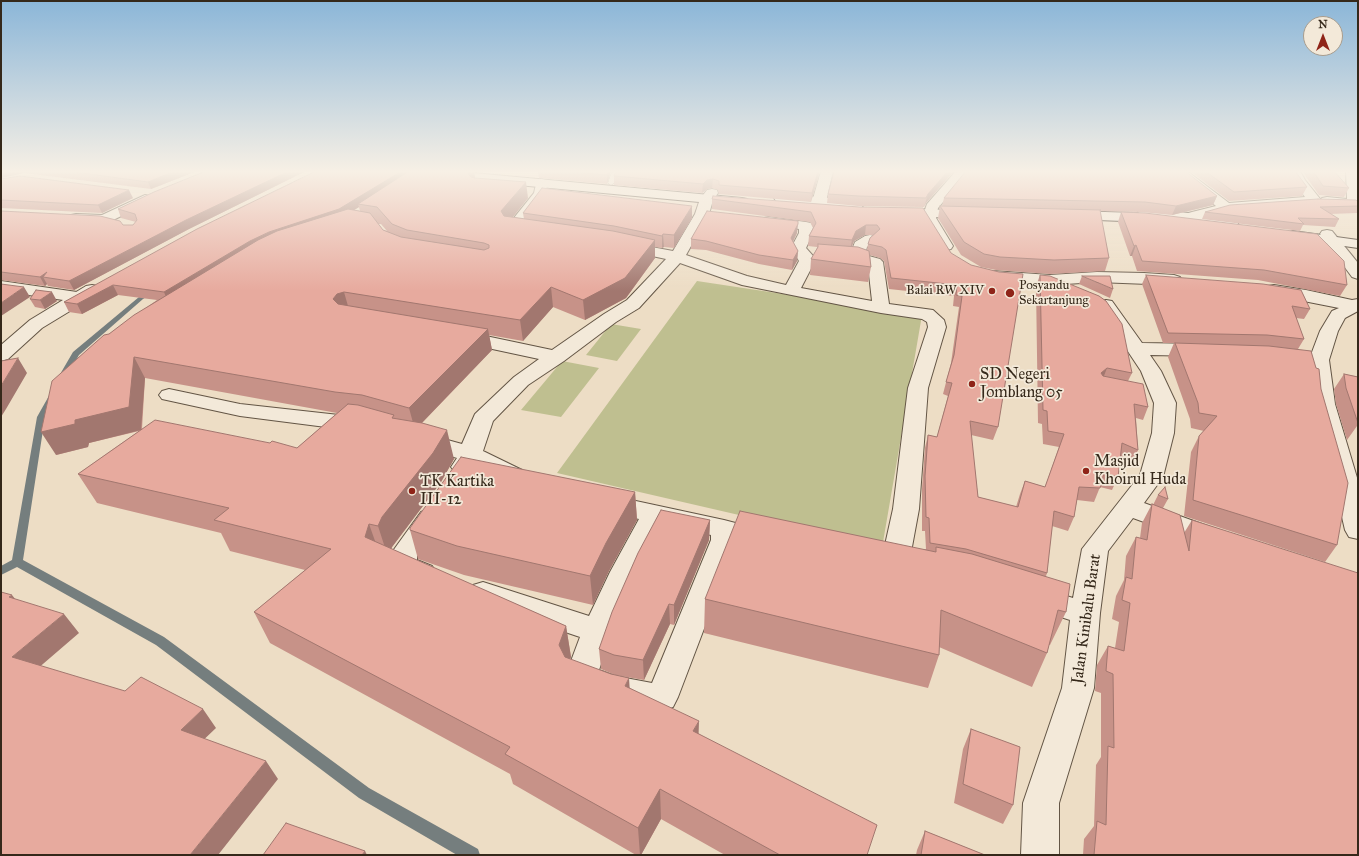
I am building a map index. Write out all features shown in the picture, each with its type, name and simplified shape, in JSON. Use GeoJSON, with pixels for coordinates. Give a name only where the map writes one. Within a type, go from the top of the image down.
{"type":"FeatureCollection","features":[{"type":"Feature","properties":{"kind":"street"},"geometry":{"type":"LineString","coordinates":[[104,219],[121,211]]}},
{"type":"Feature","properties":{"kind":"street"},"geometry":{"type":"LineString","coordinates":[[523,211],[512,229],[545,234]]}},
{"type":"Feature","properties":{"kind":"street"},"geometry":{"type":"LineString","coordinates":[[598,631],[407,567],[403,562],[404,555],[447,493],[470,454],[483,419],[521,381],[557,357],[610,318],[633,304],[677,257],[703,211]]}},
{"type":"Feature","properties":{"kind":"street"},"geometry":{"type":"LineString","coordinates":[[931,211],[929,218],[954,259]]}},
{"type":"Feature","properties":{"kind":"street"},"geometry":{"type":"LineString","coordinates":[[1092,211],[1058,212],[1244,226],[1192,217],[1132,211]]}},
{"type":"Feature","properties":{"kind":"street"},"geometry":{"type":"LineString","coordinates":[[1177,220],[1211,211]]}},
{"type":"Feature","properties":{"kind":"street"},"geometry":{"type":"LineString","coordinates":[[687,212],[718,215]]}},
{"type":"Feature","properties":{"kind":"street"},"geometry":{"type":"LineString","coordinates":[[60,217],[104,219],[126,225]]}},
{"type":"Feature","properties":{"kind":"street"},"geometry":{"type":"LineString","coordinates":[[757,220],[806,226],[806,233],[798,248],[806,257],[807,261],[791,291]]}},
{"type":"Feature","properties":{"kind":"street"},"geometry":{"type":"LineString","coordinates":[[1279,231],[1329,237],[1358,238]]}},
{"type":"Feature","properties":{"kind":"street"},"geometry":{"type":"LineString","coordinates":[[1329,237],[1358,244]]}},
{"type":"Feature","properties":{"kind":"street"},"geometry":{"type":"LineString","coordinates":[[1329,237],[1358,274]]}},
{"type":"Feature","properties":{"kind":"street"},"geometry":{"type":"LineString","coordinates":[[870,238],[860,245],[850,256],[875,262],[881,308]]}},
{"type":"Feature","properties":{"kind":"street"},"geometry":{"type":"LineString","coordinates":[[606,243],[677,257],[742,280],[881,308],[927,314],[935,320],[937,327],[918,388],[906,509],[895,563]]}},
{"type":"Feature","properties":{"kind":"street"},"geometry":{"type":"LineString","coordinates":[[800,251],[821,254]]}},
{"type":"Feature","properties":{"kind":"street"},"geometry":{"type":"LineString","coordinates":[[980,272],[996,276],[1050,280],[1128,278],[1188,281]]}},
{"type":"Feature","properties":{"kind":"street","name":"Jalan Kinibalu Barat"},"geometry":{"type":"LineString","coordinates":[[1040,855],[1041,803],[1078,688],[1085,613],[1095,549],[1151,477],[1163,432],[1165,403],[1155,395],[1151,371],[1109,308],[1102,302],[1050,280]]}},
{"type":"Feature","properties":{"kind":"street"},"geometry":{"type":"LineString","coordinates":[[1,355],[36,324],[105,282]]}},
{"type":"Feature","properties":{"kind":"street"},"geometry":{"type":"LineString","coordinates":[[1,286],[77,298]]}},
{"type":"Feature","properties":{"kind":"street"},"geometry":{"type":"LineString","coordinates":[[1258,287],[1356,305]]}},
{"type":"Feature","properties":{"kind":"street"},"geometry":{"type":"LineString","coordinates":[[1356,305],[1338,315],[1312,359],[1341,461],[1358,530]]}},
{"type":"Feature","properties":{"kind":"street"},"geometry":{"type":"LineString","coordinates":[[442,334],[500,344],[557,357]]}},
{"type":"Feature","properties":{"kind":"street"},"geometry":{"type":"LineString","coordinates":[[1136,349],[1216,351]]}},
{"type":"Feature","properties":{"kind":"street"},"geometry":{"type":"LineString","coordinates":[[169,395],[240,410],[376,428]]}},
{"type":"Feature","properties":{"kind":"street"},"geometry":{"type":"LineString","coordinates":[[403,435],[470,454],[534,483]]}},
{"type":"Feature","properties":{"kind":"street"},"geometry":{"type":"LineString","coordinates":[[586,498],[780,542]]}},
{"type":"Feature","properties":{"kind":"street"},"geometry":{"type":"LineString","coordinates":[[1128,506],[1192,531],[1237,546]]}},
{"type":"Feature","properties":{"kind":"street"},"geometry":{"type":"LineString","coordinates":[[655,514],[624,572],[580,677],[614,690],[654,698],[662,697],[724,540],[724,529]]}},
{"type":"Feature","properties":{"kind":"street"},"geometry":{"type":"LineString","coordinates":[[1012,591],[1085,613]]}},
{"type":"Feature","properties":{"kind":"green space"},"geometry":{"type":"Polygon","coordinates":[[[697,281],[922,315],[882,548],[557,473],[697,281]]]}},
{"type":"Feature","properties":{"kind":"green space"},"geometry":{"type":"Polygon","coordinates":[[[611,324],[641,329],[617,361],[586,355],[611,324]]]}},
{"type":"Feature","properties":{"kind":"green space"},"geometry":{"type":"Polygon","coordinates":[[[562,361],[599,368],[561,417],[521,410],[562,361]]]}},
{"type":"Feature","properties":{"kind":"building"},"geometry":{"type":"Polygon","coordinates":[[[1,211],[100,216],[120,221],[123,225],[133,225],[137,220],[135,214],[125,211],[205,211],[69,281],[43,277],[47,272],[40,277],[1,272],[1,211]]]}},
{"type":"Feature","properties":{"kind":"building"},"geometry":{"type":"Polygon","coordinates":[[[234,211],[333,211],[269,232],[250,241],[164,292],[113,285],[77,304],[64,302],[197,229],[234,211]]]}},
{"type":"Feature","properties":{"kind":"building"},"geometry":{"type":"Polygon","coordinates":[[[342,211],[359,211],[370,213],[383,230],[401,237],[484,250],[489,248],[489,245],[484,243],[407,230],[392,224],[380,211],[501,211],[504,216],[613,231],[655,240],[625,278],[583,300],[551,287],[520,320],[344,292],[337,294],[333,299],[338,304],[488,329],[409,408],[362,395],[335,392],[134,357],[129,407],[75,420],[75,424],[41,432],[52,381],[104,335],[109,334],[134,315],[258,240],[277,231],[342,211]]]}},
{"type":"Feature","properties":{"kind":"building"},"geometry":{"type":"Polygon","coordinates":[[[525,211],[689,211],[674,235],[663,234],[662,236],[614,226],[523,213],[525,211]]]}},
{"type":"Feature","properties":{"kind":"building"},"geometry":{"type":"Polygon","coordinates":[[[707,211],[798,221],[791,238],[798,251],[793,260],[759,255],[706,241],[691,239],[707,211]]]}},
{"type":"Feature","properties":{"kind":"building"},"geometry":{"type":"Polygon","coordinates":[[[803,211],[925,211],[951,253],[971,265],[999,272],[1023,274],[998,427],[970,421],[978,497],[1018,507],[1025,481],[1045,487],[1064,434],[1048,431],[1047,411],[1043,410],[1040,275],[1050,276],[1099,296],[1106,301],[1122,324],[1132,373],[1107,368],[1101,373],[1103,376],[1143,384],[1148,407],[1134,404],[1138,450],[1122,443],[1118,477],[1104,473],[1100,488],[1079,487],[1074,517],[1054,511],[1047,573],[966,549],[930,543],[929,518],[926,517],[925,476],[928,435],[937,437],[952,383],[946,382],[954,355],[962,296],[956,295],[957,285],[891,278],[886,250],[882,247],[868,244],[870,238],[880,229],[877,225],[866,225],[856,231],[852,240],[809,236],[816,223],[811,212],[803,211]]]}},
{"type":"Feature","properties":{"kind":"building"},"geometry":{"type":"Polygon","coordinates":[[[943,211],[1100,211],[1109,258],[1054,260],[1000,257],[984,254],[964,242],[943,211]]]}},
{"type":"Feature","properties":{"kind":"building"},"geometry":{"type":"Polygon","coordinates":[[[1326,211],[1339,219],[1298,218],[1304,224],[1205,212],[1326,211]]]}},
{"type":"Feature","properties":{"kind":"building"},"geometry":{"type":"Polygon","coordinates":[[[1121,212],[1145,213],[1317,234],[1344,261],[1347,285],[1264,270],[1142,261],[1136,245],[1134,246],[1121,212]]]}},
{"type":"Feature","properties":{"kind":"building"},"geometry":{"type":"Polygon","coordinates":[[[818,244],[858,247],[869,251],[871,267],[811,259],[818,247],[818,244]]]}},
{"type":"Feature","properties":{"kind":"building"},"geometry":{"type":"Polygon","coordinates":[[[1146,275],[1263,284],[1301,290],[1310,309],[1292,306],[1304,339],[1267,335],[1168,333],[1146,275]]]}},
{"type":"Feature","properties":{"kind":"building"},"geometry":{"type":"Polygon","coordinates":[[[1082,276],[1110,276],[1113,289],[1082,276]]]}},
{"type":"Feature","properties":{"kind":"building"},"geometry":{"type":"Polygon","coordinates":[[[1,284],[24,287],[1,303],[1,284]]]}},
{"type":"Feature","properties":{"kind":"building"},"geometry":{"type":"Polygon","coordinates":[[[36,290],[52,292],[40,300],[30,299],[36,290]]]}},
{"type":"Feature","properties":{"kind":"building"},"geometry":{"type":"Polygon","coordinates":[[[1175,343],[1269,346],[1311,351],[1316,368],[1319,369],[1321,389],[1348,483],[1337,545],[1193,500],[1199,436],[1217,416],[1199,413],[1198,403],[1175,343]]]}},
{"type":"Feature","properties":{"kind":"building"},"geometry":{"type":"Polygon","coordinates":[[[18,358],[1,386],[1,361],[18,358]]]}},
{"type":"Feature","properties":{"kind":"building"},"geometry":{"type":"Polygon","coordinates":[[[1344,374],[1358,377],[1358,423],[1346,388],[1344,374]]]}},
{"type":"Feature","properties":{"kind":"building"},"geometry":{"type":"Polygon","coordinates":[[[348,404],[358,405],[394,415],[392,418],[422,423],[447,430],[433,453],[382,517],[378,526],[369,524],[365,537],[566,626],[559,645],[565,657],[611,674],[629,678],[625,686],[699,721],[693,731],[877,825],[867,855],[780,855],[660,789],[638,828],[505,754],[510,747],[254,612],[331,549],[214,520],[229,508],[78,474],[155,420],[270,443],[272,441],[297,448],[348,404]]]}},
{"type":"Feature","properties":{"kind":"building"},"geometry":{"type":"Polygon","coordinates":[[[461,457],[635,492],[606,543],[590,576],[457,546],[410,530],[461,457]]]}},
{"type":"Feature","properties":{"kind":"building"},"geometry":{"type":"Polygon","coordinates":[[[1165,487],[1168,499],[1158,495],[1165,487]]]}},
{"type":"Feature","properties":{"kind":"building"},"geometry":{"type":"Polygon","coordinates":[[[1152,504],[1180,515],[1189,551],[1192,520],[1358,573],[1358,855],[1094,855],[1097,821],[1106,825],[1108,746],[1114,748],[1113,674],[1106,671],[1108,646],[1124,651],[1130,603],[1122,600],[1126,577],[1132,579],[1136,537],[1147,540],[1152,504]]]}},
{"type":"Feature","properties":{"kind":"building"},"geometry":{"type":"Polygon","coordinates":[[[661,510],[710,520],[674,605],[669,604],[643,660],[614,655],[599,649],[612,612],[638,553],[661,510]]]}},
{"type":"Feature","properties":{"kind":"building"},"geometry":{"type":"Polygon","coordinates":[[[740,511],[936,552],[936,547],[972,554],[1070,584],[1066,612],[1058,610],[1047,653],[941,610],[939,655],[705,599],[740,511]]]}},
{"type":"Feature","properties":{"kind":"building"},"geometry":{"type":"Polygon","coordinates":[[[1,592],[12,595],[9,597],[64,614],[12,657],[125,691],[141,677],[203,709],[181,730],[266,761],[190,855],[1,855],[1,592]]]}},
{"type":"Feature","properties":{"kind":"building"},"geometry":{"type":"Polygon","coordinates":[[[971,729],[1020,747],[1013,805],[963,784],[971,729]]]}},
{"type":"Feature","properties":{"kind":"building"},"geometry":{"type":"Polygon","coordinates":[[[286,823],[365,851],[362,855],[263,855],[286,823]]]}},
{"type":"Feature","properties":{"kind":"building"},"geometry":{"type":"Polygon","coordinates":[[[925,831],[985,855],[921,855],[925,831]]]}},
{"type":"Feature","properties":{"kind":"waterway"},"geometry":{"type":"LineString","coordinates":[[63,376],[76,354],[141,298],[151,292]]}},
{"type":"Feature","properties":{"kind":"waterway"},"geometry":{"type":"LineString","coordinates":[[17,562],[41,417],[53,396]]}},
{"type":"Feature","properties":{"kind":"waterway"},"geometry":{"type":"LineString","coordinates":[[1,571],[17,562]]}},
{"type":"Feature","properties":{"kind":"waterway"},"geometry":{"type":"LineString","coordinates":[[17,562],[160,641],[364,793],[472,855]]}},
{"type":"Feature","properties":{"kind":"place","name":"Balai RW XIV"},"geometry":{"type":"Point","coordinates":[992,291]}},
{"type":"Feature","properties":{"kind":"place","name":"Posyandu Sekartanjung"},"geometry":{"type":"Point","coordinates":[1010,293]}},
{"type":"Feature","properties":{"kind":"place","name":"SD Negeri Jomblang 05"},"geometry":{"type":"Point","coordinates":[972,384]}},
{"type":"Feature","properties":{"kind":"place","name":"Masjid Khoirul Huda"},"geometry":{"type":"Point","coordinates":[1086,471]}},
{"type":"Feature","properties":{"kind":"place","name":"TK Kartika III-12"},"geometry":{"type":"Point","coordinates":[412,491]}}]}
